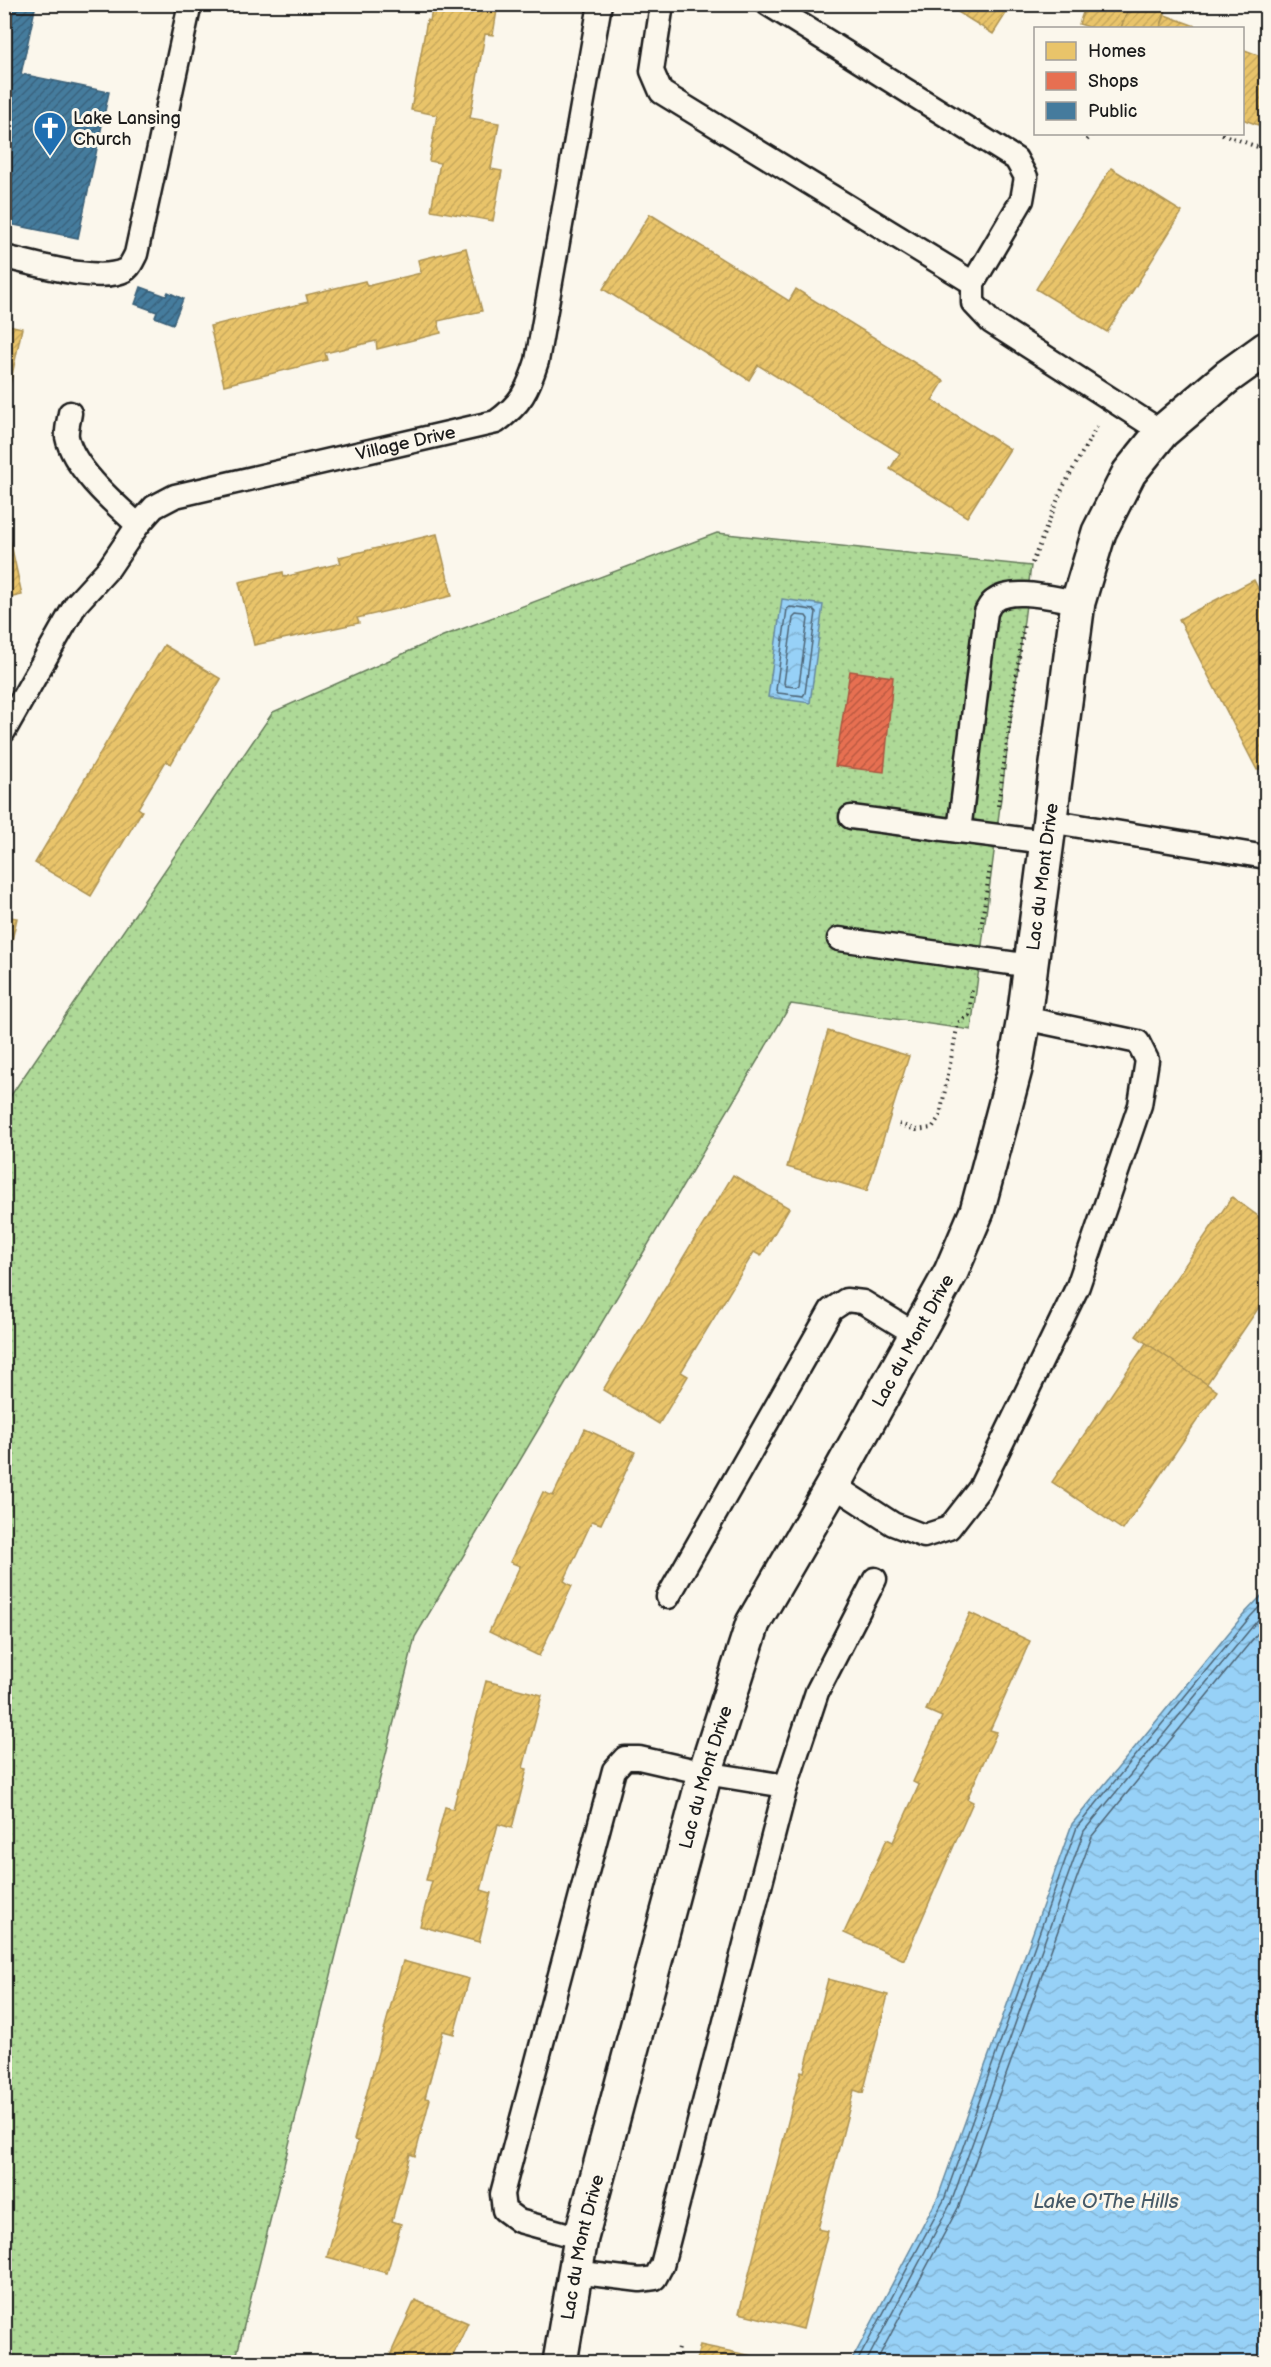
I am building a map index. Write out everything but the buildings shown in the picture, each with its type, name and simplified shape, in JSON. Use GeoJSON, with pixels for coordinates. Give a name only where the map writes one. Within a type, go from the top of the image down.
{"type":"FeatureCollection","features":[{"type":"Feature","properties":{"kind":"street","name":"Lac du Mont Drive"},"geometry":{"type":"LineString","coordinates":[[560,2362],[581,2238],[705,1773],[753,1623],[917,1335],[951,1272],[977,1211],[1015,1069],[1024,1018],[1078,602],[1099,532],[1129,473],[1162,432],[1227,377],[1266,349]]}},
{"type":"Feature","properties":{"kind":"lane"},"geometry":{"type":"LineString","coordinates":[[4,257],[98,276],[113,274],[128,268],[136,254],[190,4]]}},
{"type":"Feature","properties":{"kind":"lane","name":"Village Drive"},"geometry":{"type":"LineString","coordinates":[[4,731],[76,604],[109,568],[138,525],[154,507],[175,496],[496,422],[514,409],[529,388],[537,361],[600,4]]}},
{"type":"Feature","properties":{"kind":"lane"},"geometry":{"type":"LineString","coordinates":[[662,4],[652,71],[661,92],[973,283]]}},
{"type":"Feature","properties":{"kind":"lane"},"geometry":{"type":"LineString","coordinates":[[768,4],[1016,159],[1026,177],[1022,200],[973,283],[973,303],[991,322],[1162,432]]}},
{"type":"Feature","properties":{"kind":"lane"},"geometry":{"type":"LineString","coordinates":[[70,413],[67,436],[76,457],[102,492],[138,525]]}},
{"type":"Feature","properties":{"kind":"lane"},"geometry":{"type":"LineString","coordinates":[[959,831],[986,612],[993,601],[1005,596],[1028,594],[1078,602]]}},
{"type":"Feature","properties":{"kind":"lane"},"geometry":{"type":"LineString","coordinates":[[851,817],[994,836],[1047,831],[1266,857]]}},
{"type":"Feature","properties":{"kind":"lane"},"geometry":{"type":"LineString","coordinates":[[839,939],[1031,966]]}},
{"type":"Feature","properties":{"kind":"lane"},"geometry":{"type":"LineString","coordinates":[[833,1485],[892,1524],[924,1536],[949,1528],[980,1488],[1078,1286],[1140,1106],[1147,1060],[1138,1042],[1024,1018]]}},
{"type":"Feature","properties":{"kind":"lane"},"geometry":{"type":"LineString","coordinates":[[668,1597],[831,1310],[846,1300],[863,1302],[917,1335]]}},
{"type":"Feature","properties":{"kind":"lane"},"geometry":{"type":"LineString","coordinates":[[574,2272],[640,2280],[655,2278],[662,2265],[786,1786],[818,1692],[875,1579]]}},
{"type":"Feature","properties":{"kind":"lane"},"geometry":{"type":"LineString","coordinates":[[581,2238],[519,2221],[504,2210],[502,2194],[614,1770],[626,1758],[639,1758],[705,1773],[786,1786]]}},
{"type":"Feature","properties":{"kind":"path"},"geometry":{"type":"LineString","coordinates":[[1088,140],[1091,135]]}},
{"type":"Feature","properties":{"kind":"path"},"geometry":{"type":"LineString","coordinates":[[1225,135],[1266,150]]}},
{"type":"Feature","properties":{"kind":"path"},"geometry":{"type":"LineString","coordinates":[[899,1124],[916,1130],[932,1128],[940,1116],[958,1023],[969,1015],[1033,559],[1062,489],[1112,399]]}},
{"type":"Feature","properties":{"kind":"path"},"geometry":{"type":"LineString","coordinates":[[675,2362],[678,2348]]}},
{"type":"Feature","properties":{"kind":"green space"},"geometry":{"type":"Polygon","coordinates":[[[717,533],[1031,566],[971,1030],[791,1004],[415,1637],[235,2362],[5,2362],[5,1104],[273,712],[443,636],[717,533]]]}},
{"type":"Feature","properties":{"kind":"water"},"geometry":{"type":"Polygon","coordinates":[[[782,599],[823,605],[810,703],[768,697],[782,599]]]}},
{"type":"Feature","properties":{"kind":"water","name":"Lake O'The Hills"},"geometry":{"type":"Polygon","coordinates":[[[1266,1591],[1266,2362],[851,2362],[938,2197],[1072,1824],[1245,1613],[1266,1591]]]}},
{"type":"Feature","properties":{"kind":"place","name":"Lake Lansing Church"},"geometry":{"type":"Point","coordinates":[50,157]}}]}
